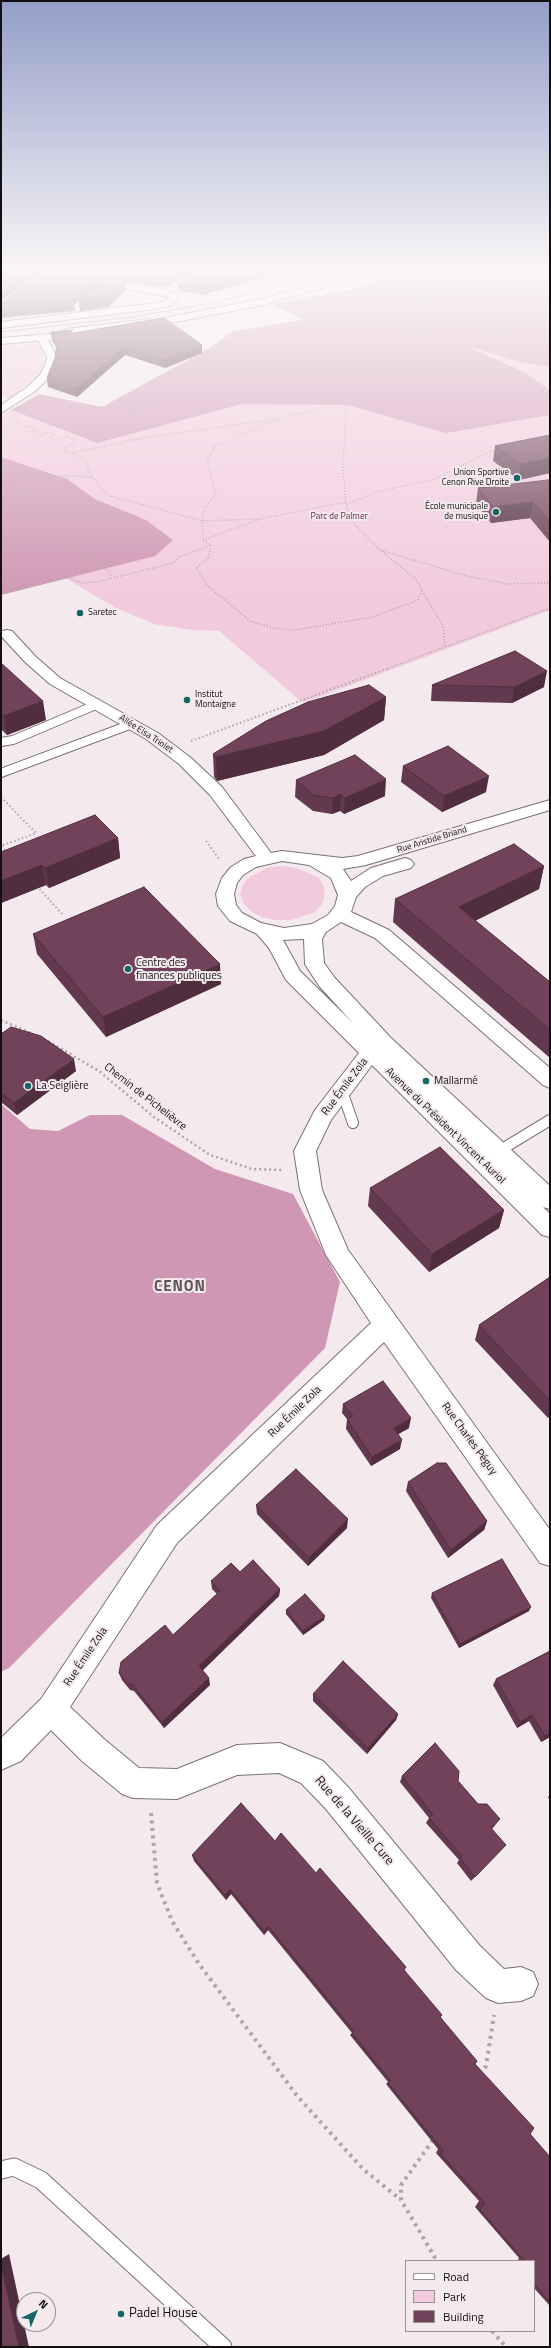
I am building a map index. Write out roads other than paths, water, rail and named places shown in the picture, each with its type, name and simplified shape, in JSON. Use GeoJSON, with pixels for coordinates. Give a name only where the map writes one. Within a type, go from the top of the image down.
{"type":"FeatureCollection","features":[{"type":"Feature","properties":{"kind":"street"},"geometry":{"type":"LineString","coordinates":[[1,410],[30,390],[39,382]]}},
{"type":"Feature","properties":{"kind":"street","name":"Allée Elsa Triolet"},"geometry":{"type":"LineString","coordinates":[[7,634],[55,681],[98,704],[170,748],[216,791],[266,858]]}},
{"type":"Feature","properties":{"kind":"street","name":"Rue Aristide Briand"},"geometry":{"type":"LineString","coordinates":[[313,860],[342,864],[360,861],[550,805]]}},
{"type":"Feature","properties":{"kind":"street","name":"Rue Aristide Briand"},"geometry":{"type":"LineString","coordinates":[[347,895],[359,883],[377,872],[550,819]]}},
{"type":"Feature","properties":{"kind":"street"},"geometry":{"type":"LineString","coordinates":[[298,856],[313,860],[338,874],[344,884],[347,895],[344,908],[339,914],[319,928],[290,934],[266,932],[249,926],[236,916],[228,906],[225,894],[228,882],[237,871],[250,863],[266,858],[298,856]]}},
{"type":"Feature","properties":{"kind":"street"},"geometry":{"type":"LineString","coordinates":[[339,914],[382,934],[550,1080]]}},
{"type":"Feature","properties":{"kind":"street","name":"Avenue du Président Vincent Auriol"},"geometry":{"type":"LineString","coordinates":[[319,928],[313,939],[315,964],[377,1048],[481,1161],[550,1228]]}},
{"type":"Feature","properties":{"kind":"street","name":"Avenue du Président Vincent Auriol"},"geometry":{"type":"LineString","coordinates":[[266,932],[276,944],[293,975],[499,1151],[550,1200]]}},
{"type":"Feature","properties":{"kind":"street","name":"Rue Émile Zola"},"geometry":{"type":"LineString","coordinates":[[1,1755],[10,1750],[51,1709],[167,1534],[386,1325],[338,1255],[311,1190],[305,1150],[322,1116],[377,1048]]}},
{"type":"Feature","properties":{"kind":"street","name":"Rue Charles Péguy"},"geometry":{"type":"LineString","coordinates":[[386,1325],[550,1553]]}},
{"type":"Feature","properties":{"kind":"street","name":"Rue de la Vieille Cure"},"geometry":{"type":"LineString","coordinates":[[51,1709],[93,1750],[133,1782],[177,1784],[237,1760],[280,1758],[312,1772],[337,1798],[468,1958],[509,1985]]}},
{"type":"Feature","properties":{"kind":"lane"},"geometry":{"type":"LineString","coordinates":[[1,742],[27,734],[98,704]]}},
{"type":"Feature","properties":{"kind":"lane"},"geometry":{"type":"LineString","coordinates":[[1,773],[132,724]]}},
{"type":"Feature","properties":{"kind":"lane"},"geometry":{"type":"LineString","coordinates":[[342,1091],[353,1123]]}},
{"type":"Feature","properties":{"kind":"lane"},"geometry":{"type":"LineString","coordinates":[[481,1161],[550,1120]]}},
{"type":"Feature","properties":{"kind":"lane"},"geometry":{"type":"LineString","coordinates":[[1,2170],[14,2167],[41,2180],[223,2347]]}},
{"type":"Feature","properties":{"kind":"place","name":"Union Sportive Cenon Rive Droite"},"geometry":{"type":"Point","coordinates":[517,478]}},
{"type":"Feature","properties":{"kind":"place","name":"École municipale de musique"},"geometry":{"type":"Point","coordinates":[496,512]}},
{"type":"Feature","properties":{"kind":"place","name":"Saretec"},"geometry":{"type":"Point","coordinates":[80,613]}},
{"type":"Feature","properties":{"kind":"place","name":"Institut Montaigne"},"geometry":{"type":"Point","coordinates":[187,700]}},
{"type":"Feature","properties":{"kind":"place","name":"Centre des finances publiques"},"geometry":{"type":"Point","coordinates":[128,969]}},
{"type":"Feature","properties":{"kind":"place","name":"Mallarmé"},"geometry":{"type":"Point","coordinates":[426,1081]}},
{"type":"Feature","properties":{"kind":"place","name":"La Seiglière"},"geometry":{"type":"Point","coordinates":[28,1086]}},
{"type":"Feature","properties":{"kind":"place","name":"Padel House"},"geometry":{"type":"Point","coordinates":[121,2314]}},
{"type":"Feature","properties":{"kind":"district","name":"CENON"},"geometry":{"type":"Point","coordinates":[180,1287]}},
{"type":"Feature","properties":{"kind":"park label","name":"Parc de Palmer"},"geometry":{"type":"Point","coordinates":[339,517]}}]}
